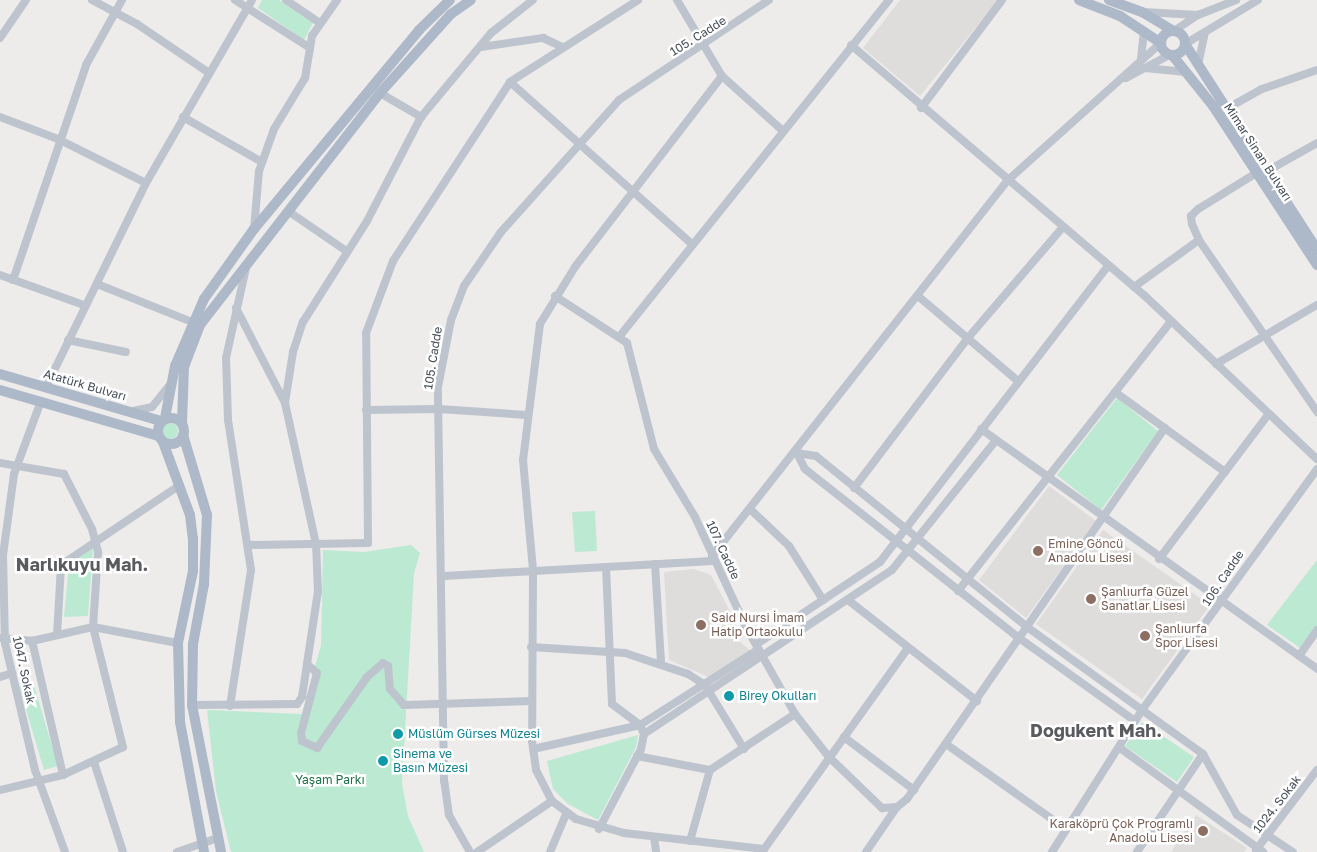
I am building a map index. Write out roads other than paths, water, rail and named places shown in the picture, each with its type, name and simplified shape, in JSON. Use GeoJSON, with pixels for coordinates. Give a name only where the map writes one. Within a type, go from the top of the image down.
{"type":"FeatureCollection","features":[{"type":"Feature","properties":{"kind":"main road"},"geometry":{"type":"LineString","coordinates":[[202,847],[180,722],[178,643],[193,571],[193,538],[180,486],[161,439],[171,383],[192,322],[254,229],[419,30],[450,0]]}},
{"type":"Feature","properties":{"kind":"main road"},"geometry":{"type":"LineString","coordinates":[[221,852],[192,705],[193,644],[204,584],[207,515],[182,423],[184,367],[200,325],[249,257],[288,211],[380,93],[451,14],[471,0]]}},
{"type":"Feature","properties":{"kind":"main road"},"geometry":{"type":"LineString","coordinates":[[1079,0],[1144,32],[1160,43],[1171,55],[1185,44],[1182,35],[1142,12],[1109,0]]}},
{"type":"Feature","properties":{"kind":"main road"},"geometry":{"type":"LineString","coordinates":[[1160,43],[1164,34],[1174,31]]}},
{"type":"Feature","properties":{"kind":"main road","name":"Mimar Sinan Bulvarı"},"geometry":{"type":"LineString","coordinates":[[1185,44],[1226,109],[1317,265]]}},
{"type":"Feature","properties":{"kind":"main road","name":"Mimar Sinan Bulvarı"},"geometry":{"type":"LineString","coordinates":[[1171,55],[1263,172],[1317,250]]}},
{"type":"Feature","properties":{"kind":"main road","name":"Atatürk Bulvarı"},"geometry":{"type":"LineString","coordinates":[[0,374],[164,420],[182,423]]}},
{"type":"Feature","properties":{"kind":"main road","name":"Atatürk Bulvarı"},"geometry":{"type":"LineString","coordinates":[[0,390],[161,439]]}},
{"type":"Feature","properties":{"kind":"main road"},"geometry":{"type":"LineString","coordinates":[[161,439],[175,444],[184,435]]}},
{"type":"Feature","properties":{"kind":"street"},"geometry":{"type":"LineString","coordinates":[[0,38],[26,0]]}},
{"type":"Feature","properties":{"kind":"street"},"geometry":{"type":"LineString","coordinates":[[92,0],[209,73]]}},
{"type":"Feature","properties":{"kind":"street"},"geometry":{"type":"LineString","coordinates":[[13,280],[58,140],[86,65],[113,12],[122,0]]}},
{"type":"Feature","properties":{"kind":"street"},"geometry":{"type":"LineString","coordinates":[[235,0],[310,48]]}},
{"type":"Feature","properties":{"kind":"street"},"geometry":{"type":"LineString","coordinates":[[46,387],[84,305],[146,183],[252,0]]}},
{"type":"Feature","properties":{"kind":"street"},"geometry":{"type":"LineString","coordinates":[[286,0],[320,23]]}},
{"type":"Feature","properties":{"kind":"street"},"geometry":{"type":"LineString","coordinates":[[254,229],[254,194],[262,162],[274,129],[305,78],[310,48],[320,23],[338,0]]}},
{"type":"Feature","properties":{"kind":"street"},"geometry":{"type":"LineString","coordinates":[[286,402],[303,322],[345,250],[366,221],[422,117],[480,47],[533,0]]}},
{"type":"Feature","properties":{"kind":"street"},"geometry":{"type":"LineString","coordinates":[[248,545],[365,545],[370,538],[366,410],[366,332],[375,302],[422,211],[510,82],[638,0]]}},
{"type":"Feature","properties":{"kind":"street"},"geometry":{"type":"LineString","coordinates":[[677,0],[702,46],[722,76],[782,130]]}},
{"type":"Feature","properties":{"kind":"street","name":"105. Cadde"},"geometry":{"type":"LineString","coordinates":[[470,852],[456,833],[444,798],[444,576],[439,409],[444,349],[464,286],[530,195],[619,100],[769,0]]}},
{"type":"Feature","properties":{"kind":"street"},"geometry":{"type":"LineString","coordinates":[[619,337],[782,130],[889,0]]}},
{"type":"Feature","properties":{"kind":"street"},"geometry":{"type":"LineString","coordinates":[[921,108],[1002,0]]}},
{"type":"Feature","properties":{"kind":"street"},"geometry":{"type":"LineString","coordinates":[[1174,31],[1198,15],[1236,0]]}},
{"type":"Feature","properties":{"kind":"street"},"geometry":{"type":"LineString","coordinates":[[1185,44],[1258,0]]}},
{"type":"Feature","properties":{"kind":"street"},"geometry":{"type":"LineString","coordinates":[[1142,12],[1198,15]]}},
{"type":"Feature","properties":{"kind":"street"},"geometry":{"type":"LineString","coordinates":[[1142,65],[1144,32]]}},
{"type":"Feature","properties":{"kind":"street"},"geometry":{"type":"LineString","coordinates":[[1198,67],[1206,32]]}},
{"type":"Feature","properties":{"kind":"street"},"geometry":{"type":"LineString","coordinates":[[480,47],[543,38],[562,47]]}},
{"type":"Feature","properties":{"kind":"street"},"geometry":{"type":"LineString","coordinates":[[1142,65],[1160,43]]}},
{"type":"Feature","properties":{"kind":"street"},"geometry":{"type":"LineString","coordinates":[[851,45],[921,108],[1134,287],[1268,415],[1317,458]]}},
{"type":"Feature","properties":{"kind":"street"},"geometry":{"type":"LineString","coordinates":[[444,576],[713,559],[1007,181],[1111,86],[1142,65],[1171,55]]}},
{"type":"Feature","properties":{"kind":"street"},"geometry":{"type":"LineString","coordinates":[[1142,65],[1186,72]]}},
{"type":"Feature","properties":{"kind":"street"},"geometry":{"type":"LineString","coordinates":[[1226,109],[1262,89],[1317,70]]}},
{"type":"Feature","properties":{"kind":"street"},"geometry":{"type":"LineString","coordinates":[[722,76],[632,192],[555,296],[534,349],[523,460],[533,570],[531,701],[536,770],[552,801],[567,812],[599,828],[763,850],[908,648]]}},
{"type":"Feature","properties":{"kind":"street"},"geometry":{"type":"LineString","coordinates":[[510,82],[576,145],[692,244]]}},
{"type":"Feature","properties":{"kind":"street"},"geometry":{"type":"LineString","coordinates":[[380,93],[422,117]]}},
{"type":"Feature","properties":{"kind":"street"},"geometry":{"type":"LineString","coordinates":[[0,117],[58,140],[146,183]]}},
{"type":"Feature","properties":{"kind":"street"},"geometry":{"type":"LineString","coordinates":[[183,117],[262,162]]}},
{"type":"Feature","properties":{"kind":"street"},"geometry":{"type":"LineString","coordinates":[[1317,143],[1263,172],[1191,216],[1199,240],[1267,334],[1317,412]]}},
{"type":"Feature","properties":{"kind":"street"},"geometry":{"type":"LineString","coordinates":[[288,211],[345,250]]}},
{"type":"Feature","properties":{"kind":"street"},"geometry":{"type":"LineString","coordinates":[[854,488],[968,339],[1062,228]]}},
{"type":"Feature","properties":{"kind":"street"},"geometry":{"type":"LineString","coordinates":[[1134,287],[1199,240]]}},
{"type":"Feature","properties":{"kind":"street"},"geometry":{"type":"LineString","coordinates":[[230,706],[251,570],[228,420],[226,358],[249,257]]}},
{"type":"Feature","properties":{"kind":"street"},"geometry":{"type":"LineString","coordinates":[[599,828],[637,756],[644,734],[709,692],[823,600],[880,562],[1108,266]]}},
{"type":"Feature","properties":{"kind":"street"},"geometry":{"type":"LineString","coordinates":[[0,275],[84,305]]}},
{"type":"Feature","properties":{"kind":"street"},"geometry":{"type":"LineString","coordinates":[[96,284],[192,322]]}},
{"type":"Feature","properties":{"kind":"street","name":"107. Cadde"},"geometry":{"type":"LineString","coordinates":[[555,296],[627,343],[636,369],[654,449],[695,517],[713,559],[795,714],[829,757],[873,801],[894,808]]}},
{"type":"Feature","properties":{"kind":"street"},"geometry":{"type":"LineString","coordinates":[[918,296],[1018,381]]}},
{"type":"Feature","properties":{"kind":"street"},"geometry":{"type":"LineString","coordinates":[[1216,364],[1317,305]]}},
{"type":"Feature","properties":{"kind":"street"},"geometry":{"type":"LineString","coordinates":[[192,705],[297,704],[307,664],[318,590],[316,544],[286,402],[236,308]]}},
{"type":"Feature","properties":{"kind":"street"},"geometry":{"type":"LineString","coordinates":[[958,591],[1050,477],[1171,321]]}},
{"type":"Feature","properties":{"kind":"street"},"geometry":{"type":"LineString","coordinates":[[68,340],[126,352]]}},
{"type":"Feature","properties":{"kind":"street"},"geometry":{"type":"LineString","coordinates":[[133,411],[152,407],[171,383]]}},
{"type":"Feature","properties":{"kind":"street"},"geometry":{"type":"LineString","coordinates":[[1115,392],[1225,472]]}},
{"type":"Feature","properties":{"kind":"street","name":"1047. Sokak"},"geometry":{"type":"LineString","coordinates":[[41,401],[17,465],[3,555],[3,638],[38,779],[65,852]]}},
{"type":"Feature","properties":{"kind":"street"},"geometry":{"type":"LineString","coordinates":[[366,410],[439,409],[526,415]]}},
{"type":"Feature","properties":{"kind":"street"},"geometry":{"type":"LineString","coordinates":[[1159,559],[1268,415]]}},
{"type":"Feature","properties":{"kind":"street"},"geometry":{"type":"LineString","coordinates":[[866,852],[894,808],[914,790],[977,701],[1165,428]]}},
{"type":"Feature","properties":{"kind":"street"},"geometry":{"type":"LineString","coordinates":[[981,429],[1050,477],[1220,603],[1317,669]]}},
{"type":"Feature","properties":{"kind":"street"},"geometry":{"type":"LineString","coordinates":[[533,749],[640,725],[760,649],[848,600],[892,570],[911,549],[996,440]]}},
{"type":"Feature","properties":{"kind":"street"},"geometry":{"type":"LineString","coordinates":[[797,453],[816,456],[1027,627],[1203,754],[1237,816],[1293,852]]}},
{"type":"Feature","properties":{"kind":"street"},"geometry":{"type":"LineString","coordinates":[[797,453],[805,469],[911,549],[958,591],[1019,638],[1135,721]]}},
{"type":"Feature","properties":{"kind":"street"},"geometry":{"type":"LineString","coordinates":[[0,463],[64,474],[95,540],[93,627],[124,747],[63,775],[38,779],[0,790]]}},
{"type":"Feature","properties":{"kind":"street","name":"106. Cadde"},"geometry":{"type":"LineString","coordinates":[[1052,852],[1120,748],[1142,710],[1317,469]]}},
{"type":"Feature","properties":{"kind":"street"},"geometry":{"type":"LineString","coordinates":[[57,635],[58,569],[95,540],[180,486]]}},
{"type":"Feature","properties":{"kind":"street"},"geometry":{"type":"LineString","coordinates":[[750,509],[789,546],[823,600]]}},
{"type":"Feature","properties":{"kind":"street"},"geometry":{"type":"LineString","coordinates":[[655,564],[661,662]]}},
{"type":"Feature","properties":{"kind":"street"},"geometry":{"type":"LineString","coordinates":[[606,567],[608,651],[612,704],[640,725],[644,734]]}},
{"type":"Feature","properties":{"kind":"street"},"geometry":{"type":"LineString","coordinates":[[848,600],[977,701]]}},
{"type":"Feature","properties":{"kind":"street"},"geometry":{"type":"LineString","coordinates":[[3,638],[32,640],[93,627],[178,643]]}},
{"type":"Feature","properties":{"kind":"street"},"geometry":{"type":"LineString","coordinates":[[1299,656],[1317,630]]}},
{"type":"Feature","properties":{"kind":"street"},"geometry":{"type":"LineString","coordinates":[[32,640],[63,775]]}},
{"type":"Feature","properties":{"kind":"street"},"geometry":{"type":"LineString","coordinates":[[531,647],[608,651],[661,662],[705,684],[744,748]]}},
{"type":"Feature","properties":{"kind":"street"},"geometry":{"type":"LineString","coordinates":[[307,664],[318,673],[300,733],[308,746],[318,748],[326,740],[367,676],[383,663],[397,701],[404,705],[531,701]]}},
{"type":"Feature","properties":{"kind":"street"},"geometry":{"type":"LineString","coordinates":[[0,677],[12,673]]}},
{"type":"Feature","properties":{"kind":"street"},"geometry":{"type":"LineString","coordinates":[[690,841],[710,770],[795,714]]}},
{"type":"Feature","properties":{"kind":"street"},"geometry":{"type":"LineString","coordinates":[[844,737],[914,790]]}},
{"type":"Feature","properties":{"kind":"street"},"geometry":{"type":"LineString","coordinates":[[946,744],[1066,829]]}},
{"type":"Feature","properties":{"kind":"street"},"geometry":{"type":"LineString","coordinates":[[1120,748],[1259,851]]}},
{"type":"Feature","properties":{"kind":"street"},"geometry":{"type":"LineString","coordinates":[[1137,852],[1203,754]]}},
{"type":"Feature","properties":{"kind":"street"},"geometry":{"type":"LineString","coordinates":[[637,756],[710,770]]}},
{"type":"Feature","properties":{"kind":"street"},"geometry":{"type":"LineString","coordinates":[[94,762],[123,852]]}},
{"type":"Feature","properties":{"kind":"street","name":"1024. Sokak"},"geometry":{"type":"LineString","coordinates":[[1259,851],[1267,834],[1317,770]]}},
{"type":"Feature","properties":{"kind":"street"},"geometry":{"type":"LineString","coordinates":[[477,852],[552,801]]}},
{"type":"Feature","properties":{"kind":"street"},"geometry":{"type":"LineString","coordinates":[[550,852],[567,812]]}},
{"type":"Feature","properties":{"kind":"street"},"geometry":{"type":"LineString","coordinates":[[654,836],[656,852]]}},
{"type":"Feature","properties":{"kind":"street"},"geometry":{"type":"LineString","coordinates":[[177,852],[202,847],[218,838]]}},
{"type":"Feature","properties":{"kind":"place","name":"Emine Göncü Anadolu Lisesi"},"geometry":{"type":"Point","coordinates":[1038,551]}},
{"type":"Feature","properties":{"kind":"place","name":"Şanlıurfa Güzel Sanatlar Lisesi"},"geometry":{"type":"Point","coordinates":[1091,599]}},
{"type":"Feature","properties":{"kind":"place","name":"Said Nursi İmam Hatip Ortaokulu"},"geometry":{"type":"Point","coordinates":[701,625]}},
{"type":"Feature","properties":{"kind":"place","name":"Şanlıurfa Spor Lisesi"},"geometry":{"type":"Point","coordinates":[1145,636]}},
{"type":"Feature","properties":{"kind":"place","name":"Birey Okulları"},"geometry":{"type":"Point","coordinates":[729,696]}},
{"type":"Feature","properties":{"kind":"place","name":"Müslüm Gürses Müzesi"},"geometry":{"type":"Point","coordinates":[398,734]}},
{"type":"Feature","properties":{"kind":"place","name":"Sinema ve Basın Müzesi"},"geometry":{"type":"Point","coordinates":[383,761]}},
{"type":"Feature","properties":{"kind":"place","name":"Karaköprü Çok Programlı Anadolu Lisesi"},"geometry":{"type":"Point","coordinates":[1203,831]}},
{"type":"Feature","properties":{"kind":"district","name":"Narlıkuyu Mah."},"geometry":{"type":"Point","coordinates":[82,564]}},
{"type":"Feature","properties":{"kind":"district","name":"Doğukent Mah."},"geometry":{"type":"Point","coordinates":[1096,730]}},
{"type":"Feature","properties":{"kind":"park label","name":"Yaşam Parkı"},"geometry":{"type":"Point","coordinates":[330,780]}}]}
